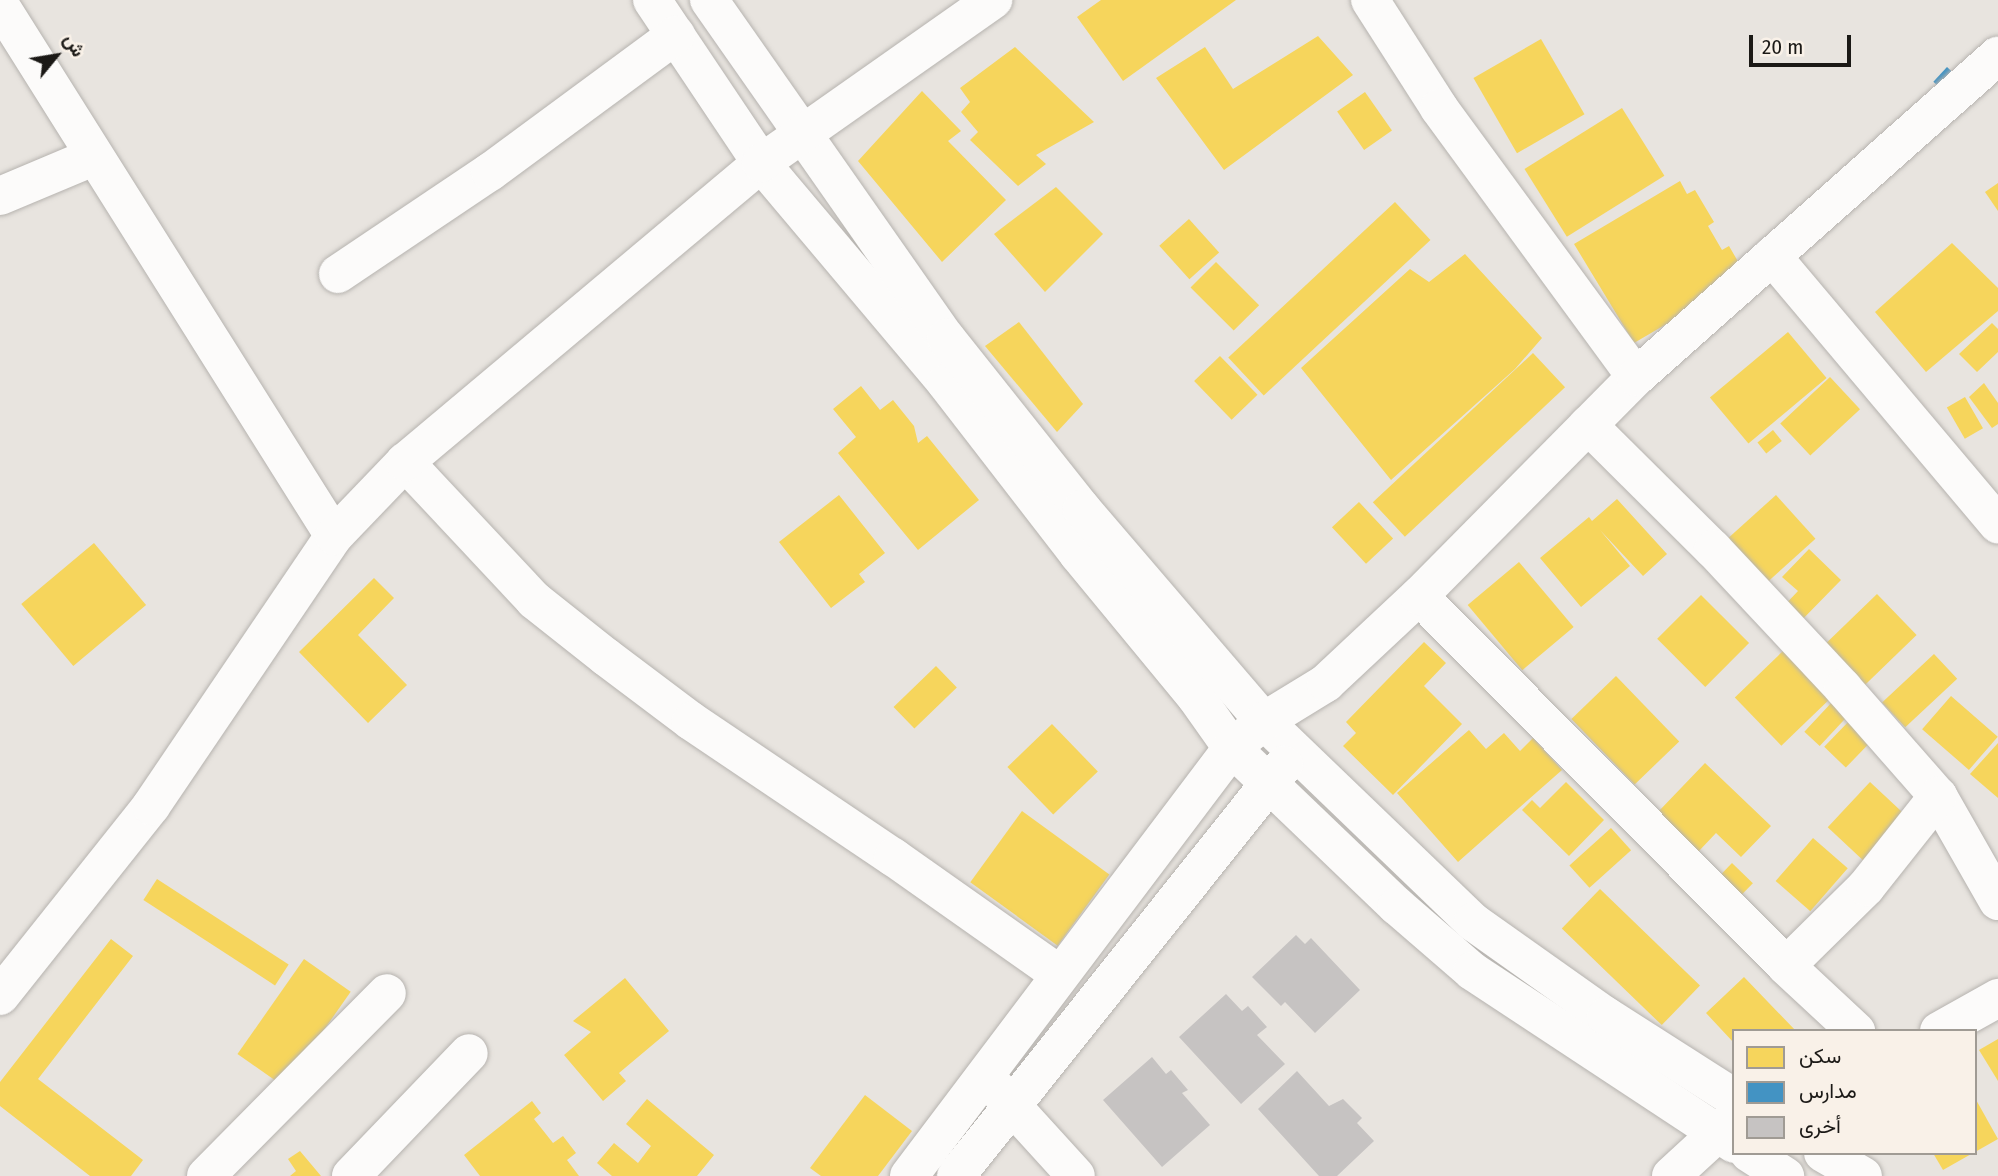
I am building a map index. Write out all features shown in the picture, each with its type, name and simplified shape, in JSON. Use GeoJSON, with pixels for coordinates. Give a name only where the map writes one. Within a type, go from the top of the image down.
{"type":"FeatureCollection","features":[{"type":"Feature","properties":{"kind":"street"},"geometry":{"type":"LineString","coordinates":[[652,0],[761,163],[946,383],[1078,554],[1196,696],[1232,748],[1397,906],[1472,971],[1728,1132],[1671,1176]]}},
{"type":"Feature","properties":{"kind":"street"},"geometry":{"type":"LineString","coordinates":[[709,0],[946,338],[1082,509],[1264,722],[1473,922],[1605,1016],[1732,1097]]}},
{"type":"Feature","properties":{"kind":"street"},"geometry":{"type":"LineString","coordinates":[[0,996],[151,806],[334,536],[405,462],[761,163],[993,0]]}},
{"type":"Feature","properties":{"kind":"street"},"geometry":{"type":"LineString","coordinates":[[1370,0],[1439,108],[1636,377]]}},
{"type":"Feature","properties":{"kind":"street"},"geometry":{"type":"LineString","coordinates":[[0,5],[93,157],[334,536]]}},
{"type":"Feature","properties":{"kind":"street"},"geometry":{"type":"LineString","coordinates":[[338,274],[490,172],[676,35]]}},
{"type":"Feature","properties":{"kind":"street"},"geometry":{"type":"LineString","coordinates":[[909,1176],[1232,748],[1264,722],[1326,682],[1419,596],[1636,377],[1998,56]]}},
{"type":"Feature","properties":{"kind":"street"},"geometry":{"type":"LineString","coordinates":[[0,196],[93,157]]}},
{"type":"Feature","properties":{"kind":"street"},"geometry":{"type":"LineString","coordinates":[[1772,256],[1998,524]]}},
{"type":"Feature","properties":{"kind":"street"},"geometry":{"type":"LineString","coordinates":[[1588,425],[1713,549],[1843,688],[1938,796],[1998,901]]}},
{"type":"Feature","properties":{"kind":"street"},"geometry":{"type":"LineString","coordinates":[[405,462],[534,600],[606,657],[691,721],[893,857],[1060,975]]}},
{"type":"Feature","properties":{"kind":"street"},"geometry":{"type":"LineString","coordinates":[[1419,596],[1786,966],[1854,1029]]}},
{"type":"Feature","properties":{"kind":"street"},"geometry":{"type":"LineString","coordinates":[[956,1176],[1296,752],[1326,682]]}},
{"type":"Feature","properties":{"kind":"street"},"geometry":{"type":"LineString","coordinates":[[1786,966],[1866,887],[1938,796]]}},
{"type":"Feature","properties":{"kind":"street"},"geometry":{"type":"LineString","coordinates":[[206,1176],[387,993]]}},
{"type":"Feature","properties":{"kind":"street"},"geometry":{"type":"LineString","coordinates":[[1943,1029],[1998,999]]}},
{"type":"Feature","properties":{"kind":"street"},"geometry":{"type":"LineString","coordinates":[[351,1176],[469,1053]]}},
{"type":"Feature","properties":{"kind":"street"},"geometry":{"type":"LineString","coordinates":[[985,1075],[1076,1176]]}},
{"type":"Feature","properties":{"kind":"street"},"geometry":{"type":"LineString","coordinates":[[1752,1155],[1785,1176]]}},
{"type":"Feature","properties":{"kind":"street"},"geometry":{"type":"LineString","coordinates":[[1826,1155],[1863,1176]]}},
{"type":"Feature","properties":{"kind":"building: سكن"},"geometry":{"type":"Polygon","coordinates":[[[1101,0],[1236,0],[1123,81],[1077,17],[1101,0]]]}},
{"type":"Feature","properties":{"kind":"building: سكن"},"geometry":{"type":"Polygon","coordinates":[[[1318,36],[1353,75],[1224,170],[1156,78],[1205,47],[1233,89],[1318,36]]]}},
{"type":"Feature","properties":{"kind":"building: سكن"},"geometry":{"type":"Polygon","coordinates":[[[1541,39],[1584,114],[1517,153],[1473,78],[1541,39]]]}},
{"type":"Feature","properties":{"kind":"building: سكن"},"geometry":{"type":"Polygon","coordinates":[[[1015,47],[1094,122],[1036,155],[1046,164],[1018,186],[970,140],[978,132],[961,112],[970,102],[960,88],[1015,47]]]}},
{"type":"Feature","properties":{"kind":"building: سكن"},"geometry":{"type":"Polygon","coordinates":[[[922,91],[961,131],[948,141],[1006,200],[942,262],[858,161],[922,91]]]}},
{"type":"Feature","properties":{"kind":"building: سكن"},"geometry":{"type":"Polygon","coordinates":[[[1365,92],[1392,131],[1364,150],[1337,112],[1365,92]]]}},
{"type":"Feature","properties":{"kind":"building: سكن"},"geometry":{"type":"Polygon","coordinates":[[[1622,108],[1664,176],[1567,237],[1524,169],[1622,108]]]}},
{"type":"Feature","properties":{"kind":"building: سكن"},"geometry":{"type":"Polygon","coordinates":[[[1680,181],[1687,194],[1695,190],[1714,222],[1708,226],[1722,250],[1729,246],[1747,277],[1634,343],[1574,244],[1680,181]]]}},
{"type":"Feature","properties":{"kind":"building: سكن"},"geometry":{"type":"Polygon","coordinates":[[[1998,183],[1998,211],[1985,192],[1998,183]]]}},
{"type":"Feature","properties":{"kind":"building: سكن"},"geometry":{"type":"Polygon","coordinates":[[[1056,187],[1103,234],[1045,292],[994,234],[1056,187]]]}},
{"type":"Feature","properties":{"kind":"building: سكن"},"geometry":{"type":"Polygon","coordinates":[[[1395,202],[1430,240],[1264,396],[1228,357],[1395,202]]]}},
{"type":"Feature","properties":{"kind":"building: سكن"},"geometry":{"type":"Polygon","coordinates":[[[1189,219],[1219,252],[1189,279],[1159,246],[1189,219]]]}},
{"type":"Feature","properties":{"kind":"building: سكن"},"geometry":{"type":"Polygon","coordinates":[[[1952,243],[1998,288],[1998,311],[1926,372],[1875,312],[1952,243]]]}},
{"type":"Feature","properties":{"kind":"building: سكن"},"geometry":{"type":"Polygon","coordinates":[[[1465,254],[1542,338],[1515,369],[1391,480],[1301,368],[1410,269],[1429,282],[1465,254]]]}},
{"type":"Feature","properties":{"kind":"building: سكن"},"geometry":{"type":"Polygon","coordinates":[[[1216,262],[1259,305],[1234,331],[1191,287],[1216,262]]]}},
{"type":"Feature","properties":{"kind":"building: سكن"},"geometry":{"type":"Polygon","coordinates":[[[1019,322],[1083,404],[1057,432],[985,346],[1019,322]]]}},
{"type":"Feature","properties":{"kind":"building: سكن"},"geometry":{"type":"Polygon","coordinates":[[[1992,323],[1998,329],[1998,352],[1977,372],[1959,354],[1992,323]]]}},
{"type":"Feature","properties":{"kind":"building: سكن"},"geometry":{"type":"Polygon","coordinates":[[[1788,332],[1827,378],[1748,444],[1710,398],[1788,332]]]}},
{"type":"Feature","properties":{"kind":"building: سكن"},"geometry":{"type":"Polygon","coordinates":[[[1533,353],[1565,387],[1405,537],[1373,502],[1533,353]]]}},
{"type":"Feature","properties":{"kind":"building: سكن"},"geometry":{"type":"Polygon","coordinates":[[[1220,356],[1258,395],[1232,420],[1194,381],[1220,356]]]}},
{"type":"Feature","properties":{"kind":"building: سكن"},"geometry":{"type":"Polygon","coordinates":[[[1830,377],[1860,409],[1810,456],[1780,423],[1830,377]]]}},
{"type":"Feature","properties":{"kind":"building: سكن"},"geometry":{"type":"Polygon","coordinates":[[[1984,383],[1998,403],[1998,424],[1992,428],[1969,397],[1984,383]]]}},
{"type":"Feature","properties":{"kind":"building: سكن"},"geometry":{"type":"Polygon","coordinates":[[[861,386],[880,410],[893,400],[914,426],[918,443],[927,436],[979,500],[918,550],[838,453],[856,437],[833,409],[861,386]]]}},
{"type":"Feature","properties":{"kind":"building: سكن"},"geometry":{"type":"Polygon","coordinates":[[[1965,397],[1983,428],[1965,439],[1947,408],[1965,397]]]}},
{"type":"Feature","properties":{"kind":"building: سكن"},"geometry":{"type":"Polygon","coordinates":[[[1773,430],[1782,441],[1766,453],[1757,443],[1773,430]]]}},
{"type":"Feature","properties":{"kind":"building: سكن"},"geometry":{"type":"Polygon","coordinates":[[[839,495],[885,553],[859,574],[865,582],[831,608],[779,542],[839,495]]]}},
{"type":"Feature","properties":{"kind":"building: سكن"},"geometry":{"type":"Polygon","coordinates":[[[1776,495],[1815,539],[1764,585],[1725,541],[1776,495]]]}},
{"type":"Feature","properties":{"kind":"building: سكن"},"geometry":{"type":"Polygon","coordinates":[[[1617,499],[1667,554],[1643,576],[1600,530],[1630,566],[1581,607],[1540,558],[1589,517],[1592,521],[1617,499]]]}},
{"type":"Feature","properties":{"kind":"building: سكن"},"geometry":{"type":"Polygon","coordinates":[[[1359,502],[1393,539],[1366,564],[1332,527],[1359,502]]]}},
{"type":"Feature","properties":{"kind":"building: سكن"},"geometry":{"type":"Polygon","coordinates":[[[94,543],[146,605],[73,666],[21,604],[94,543]]]}},
{"type":"Feature","properties":{"kind":"building: سكن"},"geometry":{"type":"Polygon","coordinates":[[[1809,549],[1841,580],[1797,625],[1780,610],[1798,591],[1782,577],[1809,549]]]}},
{"type":"Feature","properties":{"kind":"building: سكن"},"geometry":{"type":"Polygon","coordinates":[[[1519,562],[1574,627],[1522,670],[1468,605],[1519,562]]]}},
{"type":"Feature","properties":{"kind":"building: سكن"},"geometry":{"type":"Polygon","coordinates":[[[374,578],[394,598],[358,635],[407,685],[368,723],[299,652],[374,578]]]}},
{"type":"Feature","properties":{"kind":"building: سكن"},"geometry":{"type":"Polygon","coordinates":[[[1877,594],[1917,635],[1860,689],[1821,648],[1877,594]]]}},
{"type":"Feature","properties":{"kind":"building: سكن"},"geometry":{"type":"Polygon","coordinates":[[[1701,595],[1749,643],[1705,687],[1657,639],[1701,595]]]}},
{"type":"Feature","properties":{"kind":"building: سكن"},"geometry":{"type":"Polygon","coordinates":[[[1424,642],[1446,663],[1424,686],[1462,724],[1393,795],[1343,746],[1356,733],[1346,722],[1424,642]]]}},
{"type":"Feature","properties":{"kind":"building: سكن"},"geometry":{"type":"Polygon","coordinates":[[[1783,651],[1830,699],[1781,746],[1735,698],[1783,651]]]}},
{"type":"Feature","properties":{"kind":"building: سكن"},"geometry":{"type":"Polygon","coordinates":[[[1934,654],[1957,679],[1905,727],[1882,702],[1934,654]]]}},
{"type":"Feature","properties":{"kind":"building: سكن"},"geometry":{"type":"Polygon","coordinates":[[[936,666],[957,688],[914,729],[894,707],[936,666]]]}},
{"type":"Feature","properties":{"kind":"building: سكن"},"geometry":{"type":"Polygon","coordinates":[[[1616,676],[1679,741],[1635,785],[1571,719],[1616,676]]]}},
{"type":"Feature","properties":{"kind":"building: سكن"},"geometry":{"type":"Polygon","coordinates":[[[1951,696],[1998,737],[1969,770],[1922,729],[1951,696]]]}},
{"type":"Feature","properties":{"kind":"building: سكن"},"geometry":{"type":"Polygon","coordinates":[[[1833,701],[1848,715],[1820,746],[1804,732],[1833,701]]]}},
{"type":"Feature","properties":{"kind":"building: سكن"},"geometry":{"type":"Polygon","coordinates":[[[1852,718],[1874,739],[1846,768],[1824,747],[1852,718]]]}},
{"type":"Feature","properties":{"kind":"building: سكن"},"geometry":{"type":"Polygon","coordinates":[[[1052,724],[1098,771],[1053,815],[1007,767],[1052,724]]]}},
{"type":"Feature","properties":{"kind":"building: سكن"},"geometry":{"type":"Polygon","coordinates":[[[1469,730],[1486,749],[1504,733],[1520,751],[1533,738],[1562,770],[1458,862],[1397,793],[1469,730]]]}},
{"type":"Feature","properties":{"kind":"building: سكن"},"geometry":{"type":"Polygon","coordinates":[[[1998,743],[1998,798],[1970,774],[1998,743]]]}},
{"type":"Feature","properties":{"kind":"building: سكن"},"geometry":{"type":"Polygon","coordinates":[[[1705,763],[1771,826],[1741,857],[1716,833],[1698,852],[1658,812],[1705,763]]]}},
{"type":"Feature","properties":{"kind":"building: سكن"},"geometry":{"type":"Polygon","coordinates":[[[1566,782],[1604,820],[1569,856],[1522,810],[1532,800],[1540,808],[1566,782]]]}},
{"type":"Feature","properties":{"kind":"building: سكن"},"geometry":{"type":"Polygon","coordinates":[[[1870,782],[1906,815],[1864,861],[1828,827],[1870,782]]]}},
{"type":"Feature","properties":{"kind":"building: سكن"},"geometry":{"type":"Polygon","coordinates":[[[1022,811],[1109,874],[1058,946],[970,882],[1022,811]]]}},
{"type":"Feature","properties":{"kind":"building: سكن"},"geometry":{"type":"Polygon","coordinates":[[[1611,828],[1631,850],[1589,888],[1569,865],[1611,828]]]}},
{"type":"Feature","properties":{"kind":"building: سكن"},"geometry":{"type":"Polygon","coordinates":[[[1813,838],[1848,868],[1810,911],[1776,881],[1813,838]]]}},
{"type":"Feature","properties":{"kind":"building: سكن"},"geometry":{"type":"Polygon","coordinates":[[[1732,863],[1753,883],[1740,896],[1719,876],[1732,863]]]}},
{"type":"Feature","properties":{"kind":"building: سكن"},"geometry":{"type":"Polygon","coordinates":[[[157,879],[289,965],[275,985],[143,900],[157,879]]]}},
{"type":"Feature","properties":{"kind":"building: سكن"},"geometry":{"type":"Polygon","coordinates":[[[1600,889],[1700,986],[1662,1025],[1562,929],[1600,889]]]}},
{"type":"Feature","properties":{"kind":"building: سكن"},"geometry":{"type":"Polygon","coordinates":[[[111,939],[133,956],[38,1079],[143,1160],[131,1176],[90,1176],[0,1106],[0,1082],[111,939]]]}},
{"type":"Feature","properties":{"kind":"building: سكن"},"geometry":{"type":"Polygon","coordinates":[[[304,959],[351,992],[284,1087],[237,1054],[304,959]]]}},
{"type":"Feature","properties":{"kind":"building: سكن"},"geometry":{"type":"Polygon","coordinates":[[[1744,977],[1794,1029],[1732,1029],[1732,1041],[1706,1013],[1744,977]]]}},
{"type":"Feature","properties":{"kind":"building: سكن"},"geometry":{"type":"Polygon","coordinates":[[[625,978],[669,1031],[619,1073],[626,1081],[603,1101],[564,1055],[591,1032],[573,1021],[625,978]]]}},
{"type":"Feature","properties":{"kind":"building: سكن"},"geometry":{"type":"Polygon","coordinates":[[[1998,1039],[1998,1081],[1979,1050],[1998,1039]]]}},
{"type":"Feature","properties":{"kind":"building: سكن"},"geometry":{"type":"Polygon","coordinates":[[[865,1095],[912,1131],[878,1176],[821,1176],[810,1168],[865,1095]]]}},
{"type":"Feature","properties":{"kind":"building: سكن"},"geometry":{"type":"Polygon","coordinates":[[[647,1099],[714,1155],[697,1176],[612,1176],[597,1163],[614,1143],[638,1163],[651,1146],[626,1124],[647,1099]]]}},
{"type":"Feature","properties":{"kind":"building: سكن"},"geometry":{"type":"Polygon","coordinates":[[[532,1101],[541,1113],[534,1119],[553,1143],[563,1136],[576,1153],[567,1160],[579,1176],[480,1176],[464,1155],[532,1101]]]}},
{"type":"Feature","properties":{"kind":"building: سكن"},"geometry":{"type":"Polygon","coordinates":[[[1977,1102],[1998,1139],[1977,1151],[1977,1102]]]}},
{"type":"Feature","properties":{"kind":"building: سكن"},"geometry":{"type":"Polygon","coordinates":[[[300,1151],[321,1176],[290,1176],[296,1171],[288,1159],[300,1151]]]}},
{"type":"Feature","properties":{"kind":"building: سكن"},"geometry":{"type":"Polygon","coordinates":[[[1934,1155],[1969,1155],[1943,1170],[1934,1155]]]}},
{"type":"Feature","properties":{"kind":"building: مدارس"},"geometry":{"type":"Polygon","coordinates":[[[1947,67],[1960,79],[1947,94],[1933,82],[1947,67]]]}},
{"type":"Feature","properties":{"kind":"building: أخرى"},"geometry":{"type":"Polygon","coordinates":[[[1296,935],[1305,944],[1311,938],[1360,990],[1315,1033],[1285,1002],[1281,1006],[1252,977],[1296,935]]]}},
{"type":"Feature","properties":{"kind":"building: أخرى"},"geometry":{"type":"Polygon","coordinates":[[[1226,994],[1242,1011],[1248,1006],[1267,1027],[1257,1035],[1285,1064],[1241,1104],[1179,1037],[1226,994]]]}},
{"type":"Feature","properties":{"kind":"building: أخرى"},"geometry":{"type":"Polygon","coordinates":[[[1152,1057],[1166,1074],[1171,1070],[1188,1090],[1182,1093],[1210,1125],[1162,1167],[1103,1100],[1152,1057]]]}},
{"type":"Feature","properties":{"kind":"building: أخرى"},"geometry":{"type":"Polygon","coordinates":[[[1297,1071],[1329,1106],[1343,1099],[1362,1118],[1357,1123],[1374,1141],[1337,1176],[1319,1176],[1258,1109],[1297,1071]]]}}]}
